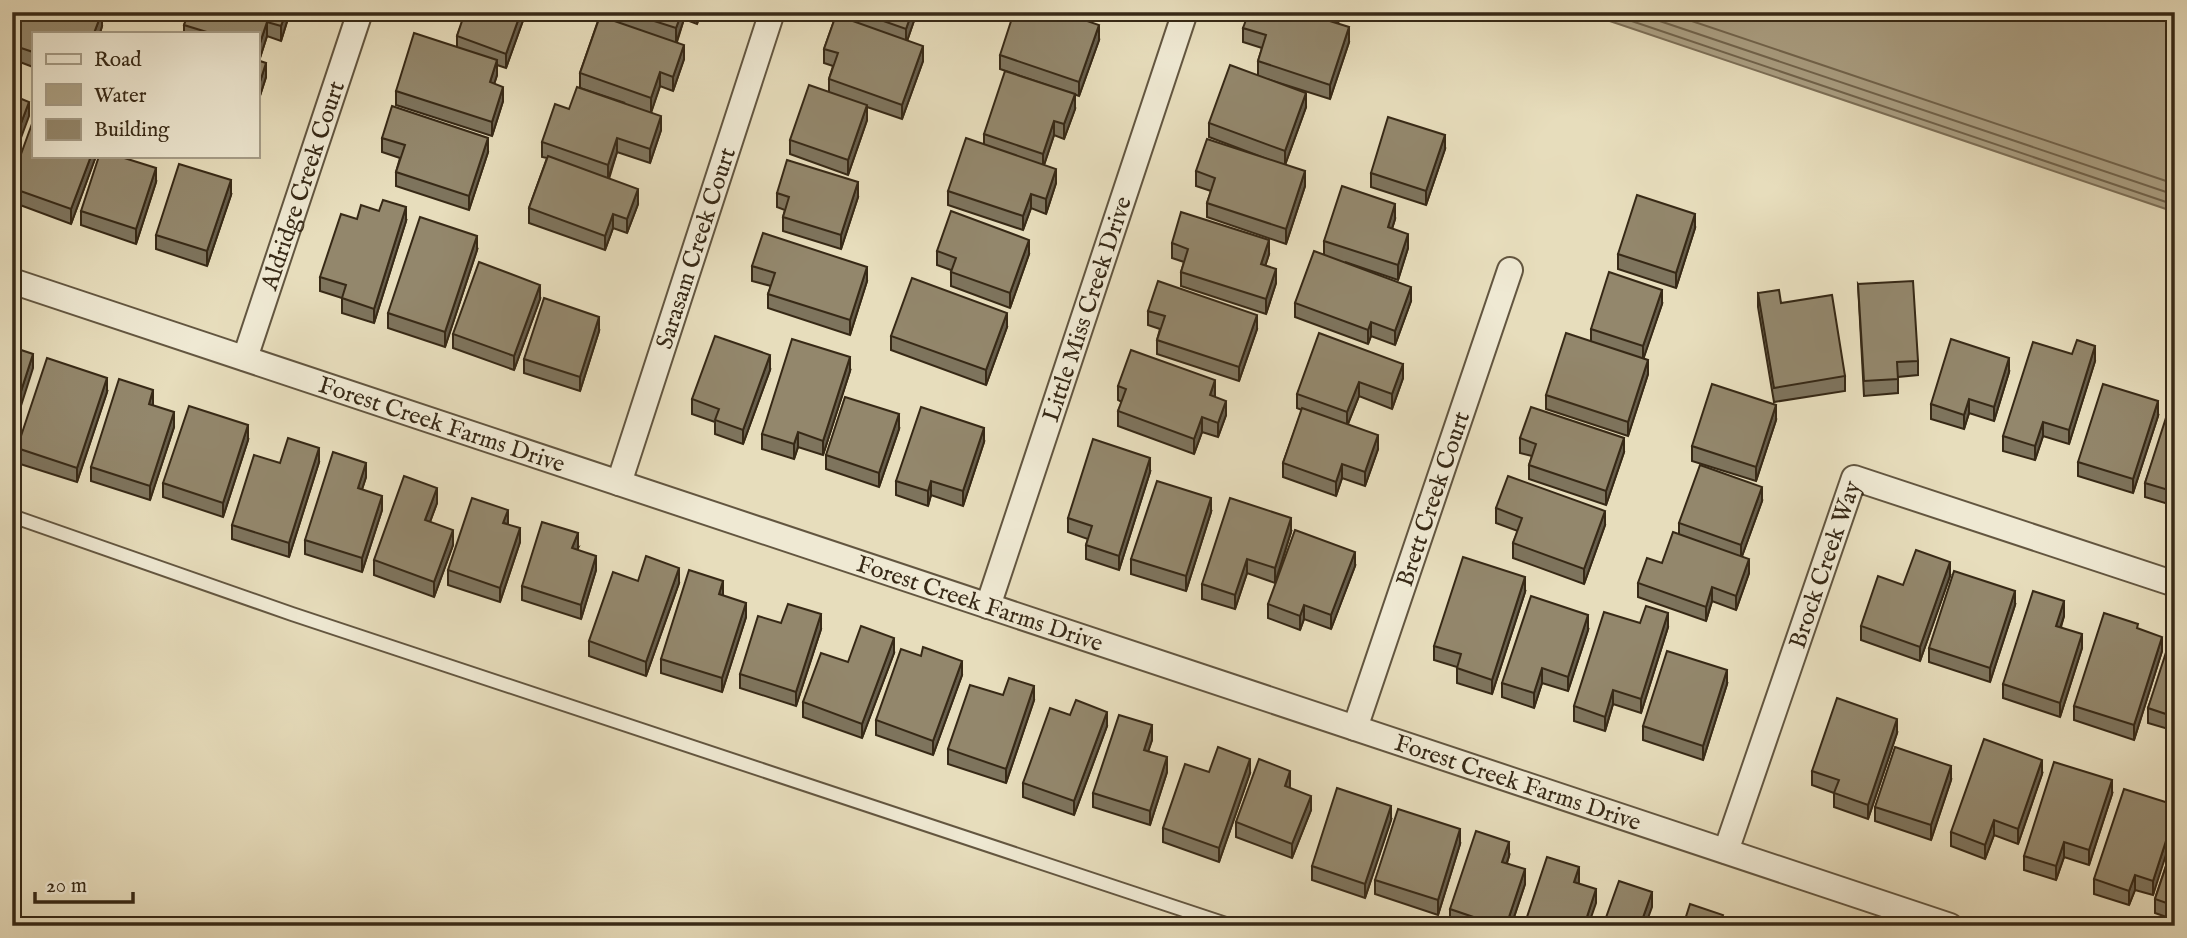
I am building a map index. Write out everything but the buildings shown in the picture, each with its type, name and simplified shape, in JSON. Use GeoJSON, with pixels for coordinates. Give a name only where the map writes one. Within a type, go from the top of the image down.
{"type":"FeatureCollection","features":[{"type":"Feature","properties":{"kind":"street","name":"Aldridge Creek Court"},"geometry":{"type":"LineString","coordinates":[[245,358],[360,12]]}},
{"type":"Feature","properties":{"kind":"street","name":"Sarasam Creek Court"},"geometry":{"type":"LineString","coordinates":[[619,483],[772,12]]}},
{"type":"Feature","properties":{"kind":"street","name":"Little Miss Creek Drive"},"geometry":{"type":"LineString","coordinates":[[988,606],[1185,12]]}},
{"type":"Feature","properties":{"kind":"street","name":"Brett Creek Court"},"geometry":{"type":"LineString","coordinates":[[1355,728],[1510,270]]}},
{"type":"Feature","properties":{"kind":"street","name":"Forest Creek Farms Drive"},"geometry":{"type":"LineString","coordinates":[[12,281],[1950,926]]}},
{"type":"Feature","properties":{"kind":"street","name":"Brock Creek Way"},"geometry":{"type":"LineString","coordinates":[[1726,851],[1854,478],[2175,584]]}},
{"type":"Feature","properties":{"kind":"lane"},"geometry":{"type":"LineString","coordinates":[[12,516],[292,614],[1232,926]]}},
{"type":"Feature","properties":{"kind":"water"},"geometry":{"type":"Polygon","coordinates":[[[1583,12],[2175,12],[2175,212],[1583,12]]]}}]}
